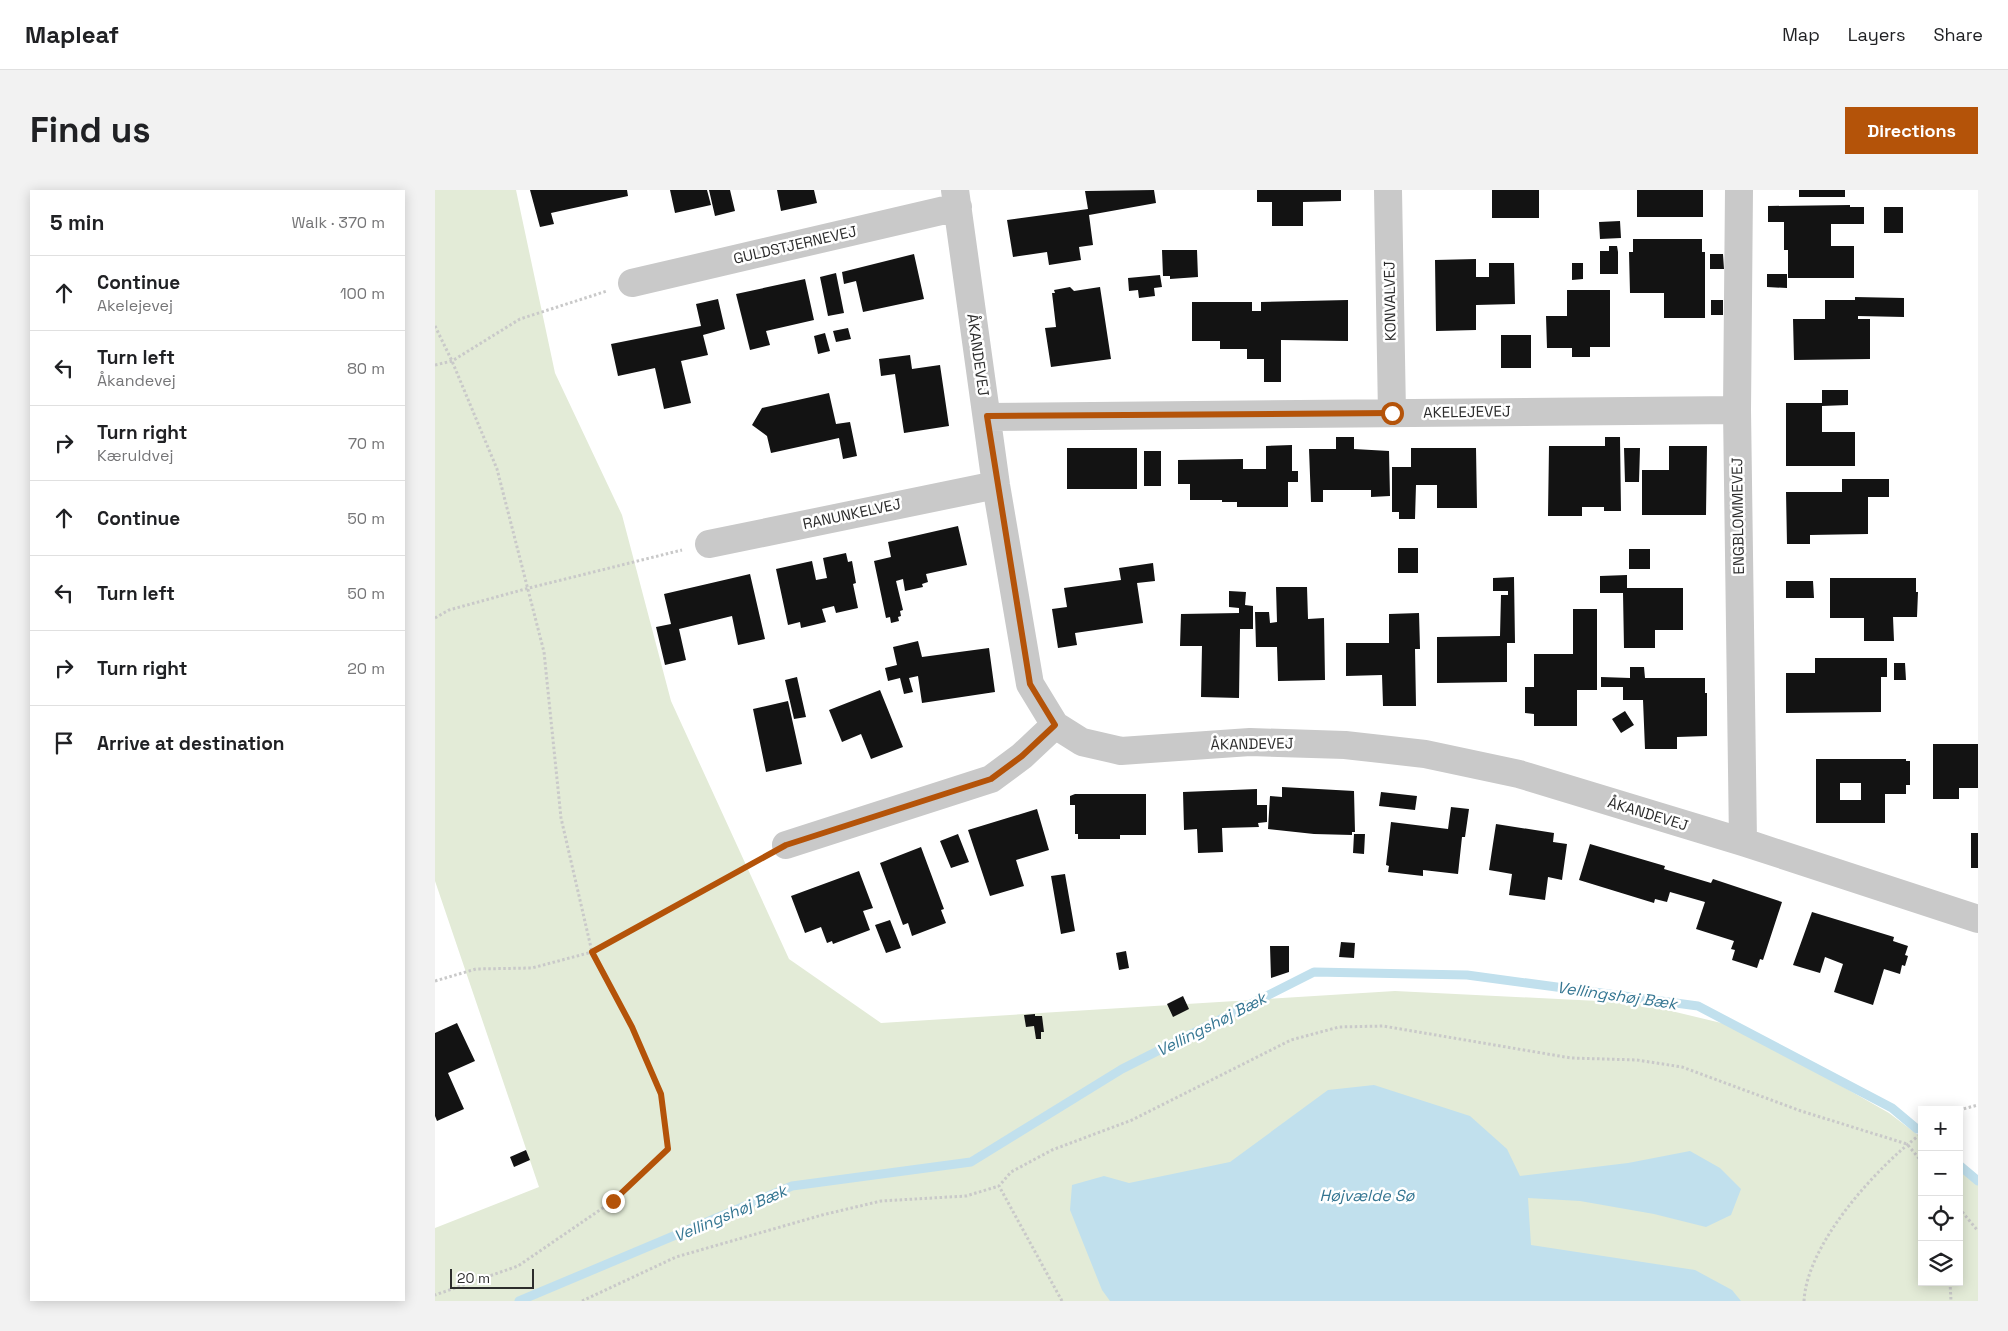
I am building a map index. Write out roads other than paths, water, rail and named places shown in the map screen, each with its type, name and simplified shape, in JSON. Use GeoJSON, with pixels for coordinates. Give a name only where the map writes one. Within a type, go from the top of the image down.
{"type":"FeatureCollection","features":[{"type":"Feature","properties":{"kind":"street","name":"KONVALVEJ"},"geometry":{"type":"LineString","coordinates":[[1388,190],[1392,413]]}},
{"type":"Feature","properties":{"kind":"street","name":"ENGBLOMMEVEJ"},"geometry":{"type":"LineString","coordinates":[[1739,190],[1737,410],[1743,842]]}},
{"type":"Feature","properties":{"kind":"street","name":"GULDSTJERNEVEJ"},"geometry":{"type":"LineString","coordinates":[[632,283],[957,199]]}},
{"type":"Feature","properties":{"kind":"street","name":"ÅKANDEVEJ"},"geometry":{"type":"LineString","coordinates":[[957,199],[996,485],[1030,684],[1055,725],[1082,742],[1121,751],[1250,742],[1345,745],[1425,754],[1519,774],[1743,842],[1978,919]]}},
{"type":"Feature","properties":{"kind":"street","name":"AKELEJEVEJ"},"geometry":{"type":"LineString","coordinates":[[987,416],[1737,410]]}},
{"type":"Feature","properties":{"kind":"street","name":"RANUNKELVEJ"},"geometry":{"type":"LineString","coordinates":[[709,544],[996,485]]}},
{"type":"Feature","properties":{"kind":"street"},"geometry":{"type":"LineString","coordinates":[[786,845],[991,779],[1022,756],[1055,725]]}},
{"type":"Feature","properties":{"kind":"water","name":"Højvælde Sø"},"geometry":{"type":"Polygon","coordinates":[[[1374,1085],[1470,1116],[1507,1149],[1520,1176],[1628,1163],[1690,1151],[1720,1168],[1741,1189],[1731,1215],[1706,1227],[1654,1214],[1580,1201],[1528,1198],[1531,1245],[1695,1270],[1732,1290],[1741,1301],[1110,1301],[1102,1290],[1070,1210],[1072,1185],[1104,1176],[1129,1183],[1230,1162],[1328,1090],[1374,1085]]]}},
{"type":"Feature","properties":{"kind":"waterway","name":"Vellingshøj Bæk"},"geometry":{"type":"LineString","coordinates":[[519,1301],[792,1186],[971,1162],[1122,1069],[1314,972],[1467,975],[1698,1006],[1892,1108],[1917,1129]]}},
{"type":"Feature","properties":{"kind":"waterway","name":"Vellingshøj Bæk"},"geometry":{"type":"LineString","coordinates":[[1963,1168],[1978,1181]]}}]}
